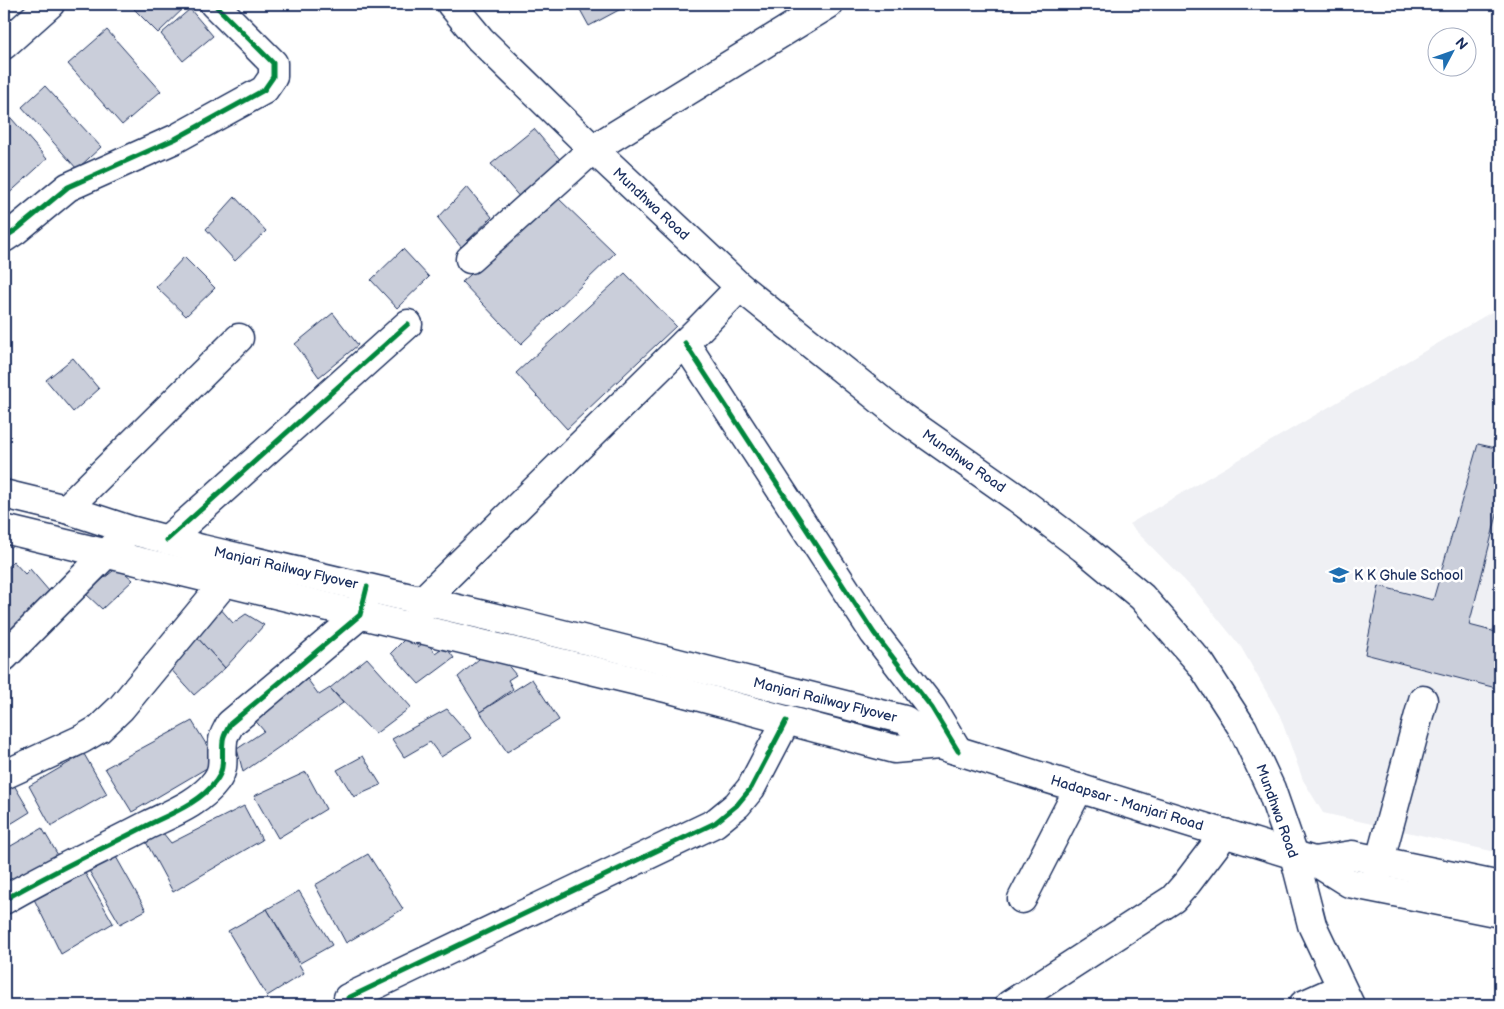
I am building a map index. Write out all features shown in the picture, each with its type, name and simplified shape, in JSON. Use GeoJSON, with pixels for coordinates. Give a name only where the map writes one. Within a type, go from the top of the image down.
{"type":"FeatureCollection","features":[{"type":"Feature","properties":{"kind":"street"},"geometry":{"type":"LineString","coordinates":[[4,45],[50,4]]}},
{"type":"Feature","properties":{"kind":"street"},"geometry":{"type":"LineString","coordinates":[[4,238],[68,187],[175,139],[264,90],[273,77],[273,63],[214,4]]}},
{"type":"Feature","properties":{"kind":"street","name":"Mundhwa Road"},"geometry":{"type":"LineString","coordinates":[[451,4],[480,38],[593,149],[740,287],[903,418],[1083,548],[1142,598],[1201,664],[1243,729],[1304,858],[1312,925],[1346,997]]}},
{"type":"Feature","properties":{"kind":"street"},"geometry":{"type":"LineString","coordinates":[[470,259],[593,149],[829,4]]}},
{"type":"Feature","properties":{"kind":"street"},"geometry":{"type":"LineString","coordinates":[[416,629],[422,600],[740,287]]}},
{"type":"Feature","properties":{"kind":"street"},"geometry":{"type":"LineString","coordinates":[[167,540],[408,324]]}},
{"type":"Feature","properties":{"kind":"street"},"geometry":{"type":"LineString","coordinates":[[66,509],[239,338]]}},
{"type":"Feature","properties":{"kind":"street"},"geometry":{"type":"LineString","coordinates":[[685,342],[874,633],[932,708],[949,748]]}},
{"type":"Feature","properties":{"kind":"street","name":"Manjari Railway Flyover"},"geometry":{"type":"LineString","coordinates":[[4,494],[66,509],[167,540],[422,600],[905,720],[949,748]]}},
{"type":"Feature","properties":{"kind":"street","name":"Manjari Railway Flyover"},"geometry":{"type":"LineString","coordinates":[[4,529],[674,690],[894,749],[949,748]]}},
{"type":"Feature","properties":{"kind":"street"},"geometry":{"type":"LineString","coordinates":[[4,657],[130,530]]}},
{"type":"Feature","properties":{"kind":"street"},"geometry":{"type":"LineString","coordinates":[[4,775],[82,739],[99,729],[121,708],[225,582]]}},
{"type":"Feature","properties":{"kind":"street"},"geometry":{"type":"LineString","coordinates":[[4,900],[42,877],[190,804],[206,792],[217,780],[224,765],[222,739],[230,724],[360,615],[367,588]]}},
{"type":"Feature","properties":{"kind":"street"},"geometry":{"type":"LineString","coordinates":[[1373,888],[1423,700]]}},
{"type":"Feature","properties":{"kind":"street"},"geometry":{"type":"LineString","coordinates":[[348,998],[715,823],[737,805],[751,788],[786,721]]}},
{"type":"Feature","properties":{"kind":"street","name":"Hadapsar - Manjari Road"},"geometry":{"type":"LineString","coordinates":[[949,748],[1304,858],[1350,883],[1500,913]]}},
{"type":"Feature","properties":{"kind":"street"},"geometry":{"type":"LineString","coordinates":[[1022,899],[1079,788]]}},
{"type":"Feature","properties":{"kind":"street"},"geometry":{"type":"LineString","coordinates":[[1009,1005],[1172,899],[1187,883],[1225,833]]}},
{"type":"Feature","properties":{"kind":"street","name":"Hadapsar - Manjari Road"},"geometry":{"type":"LineString","coordinates":[[1304,858],[1352,855],[1500,886]]}},
{"type":"Feature","properties":{"kind":"street"},"geometry":{"type":"LineString","coordinates":[[1303,1005],[1346,997]]}},
{"type":"Feature","properties":{"kind":"shaded area","name":"K K Ghule School"},"geometry":{"type":"Polygon","coordinates":[[[1500,307],[1500,853],[1323,813],[1303,780],[1280,716],[1241,647],[1197,593],[1129,524],[1500,307]]]}},
{"type":"Feature","properties":{"kind":"building"},"geometry":{"type":"Polygon","coordinates":[[[140,4],[188,4],[158,33],[134,9],[140,4]]]}},
{"type":"Feature","properties":{"kind":"building"},"geometry":{"type":"Polygon","coordinates":[[[577,4],[630,4],[589,26],[577,4]]]}},
{"type":"Feature","properties":{"kind":"building"},"geometry":{"type":"Polygon","coordinates":[[[190,9],[213,36],[183,61],[161,34],[190,9]]]}},
{"type":"Feature","properties":{"kind":"building"},"geometry":{"type":"Polygon","coordinates":[[[107,30],[161,91],[122,125],[68,64],[107,30]]]}},
{"type":"Feature","properties":{"kind":"building"},"geometry":{"type":"Polygon","coordinates":[[[45,86],[101,147],[77,169],[22,107],[45,86]]]}},
{"type":"Feature","properties":{"kind":"building"},"geometry":{"type":"Polygon","coordinates":[[[4,110],[47,159],[4,198],[4,110]]]}},
{"type":"Feature","properties":{"kind":"building"},"geometry":{"type":"Polygon","coordinates":[[[534,129],[564,164],[522,200],[491,164],[534,129]]]}},
{"type":"Feature","properties":{"kind":"building"},"geometry":{"type":"Polygon","coordinates":[[[467,187],[492,217],[461,247],[438,218],[467,187]]]}},
{"type":"Feature","properties":{"kind":"building"},"geometry":{"type":"Polygon","coordinates":[[[235,197],[266,231],[235,261],[206,229],[235,197]]]}},
{"type":"Feature","properties":{"kind":"building"},"geometry":{"type":"Polygon","coordinates":[[[558,198],[615,253],[521,344],[462,282],[558,198]]]}},
{"type":"Feature","properties":{"kind":"building"},"geometry":{"type":"Polygon","coordinates":[[[403,249],[429,277],[397,308],[371,280],[403,249]]]}},
{"type":"Feature","properties":{"kind":"building"},"geometry":{"type":"Polygon","coordinates":[[[184,257],[215,288],[186,316],[156,287],[184,257]]]}},
{"type":"Feature","properties":{"kind":"building"},"geometry":{"type":"Polygon","coordinates":[[[625,273],[676,326],[567,429],[516,373],[625,273]]]}},
{"type":"Feature","properties":{"kind":"building"},"geometry":{"type":"Polygon","coordinates":[[[333,313],[358,345],[319,377],[295,344],[333,313]]]}},
{"type":"Feature","properties":{"kind":"building"},"geometry":{"type":"Polygon","coordinates":[[[73,358],[99,389],[73,412],[46,380],[73,358]]]}},
{"type":"Feature","properties":{"kind":"building"},"geometry":{"type":"Polygon","coordinates":[[[1478,444],[1500,449],[1500,503],[1469,625],[1500,633],[1500,689],[1365,654],[1379,586],[1433,600],[1478,444]]]}},
{"type":"Feature","properties":{"kind":"building"},"geometry":{"type":"Polygon","coordinates":[[[13,561],[25,574],[30,569],[49,591],[54,585],[60,594],[4,649],[4,570],[13,561]]]}},
{"type":"Feature","properties":{"kind":"building"},"geometry":{"type":"Polygon","coordinates":[[[118,567],[133,580],[102,609],[85,593],[118,567]]]}},
{"type":"Feature","properties":{"kind":"building"},"geometry":{"type":"Polygon","coordinates":[[[219,607],[233,623],[246,614],[264,625],[225,668],[194,634],[219,607]]]}},
{"type":"Feature","properties":{"kind":"building"},"geometry":{"type":"Polygon","coordinates":[[[194,634],[225,668],[194,695],[168,666],[194,634]]]}},
{"type":"Feature","properties":{"kind":"building"},"geometry":{"type":"Polygon","coordinates":[[[409,635],[418,647],[426,641],[435,653],[445,646],[454,658],[419,684],[391,653],[409,635]]]}},
{"type":"Feature","properties":{"kind":"building"},"geometry":{"type":"Polygon","coordinates":[[[486,653],[505,662],[516,675],[508,680],[513,689],[480,712],[458,677],[486,653]]]}},
{"type":"Feature","properties":{"kind":"building"},"geometry":{"type":"Polygon","coordinates":[[[367,658],[411,707],[375,734],[330,688],[367,658]]]}},
{"type":"Feature","properties":{"kind":"building"},"geometry":{"type":"Polygon","coordinates":[[[303,673],[319,695],[330,688],[343,703],[243,772],[237,749],[264,731],[247,711],[303,673]]]}},
{"type":"Feature","properties":{"kind":"building"},"geometry":{"type":"Polygon","coordinates":[[[532,679],[559,720],[507,752],[480,712],[532,679]]]}},
{"type":"Feature","properties":{"kind":"building"},"geometry":{"type":"Polygon","coordinates":[[[447,709],[472,738],[441,757],[430,742],[404,757],[392,739],[447,709]]]}},
{"type":"Feature","properties":{"kind":"building"},"geometry":{"type":"Polygon","coordinates":[[[192,721],[217,762],[132,812],[105,768],[192,721]]]}},
{"type":"Feature","properties":{"kind":"building"},"geometry":{"type":"Polygon","coordinates":[[[84,754],[107,794],[51,826],[29,786],[84,754]]]}},
{"type":"Feature","properties":{"kind":"building"},"geometry":{"type":"Polygon","coordinates":[[[363,756],[381,785],[354,797],[337,770],[363,756]]]}},
{"type":"Feature","properties":{"kind":"building"},"geometry":{"type":"Polygon","coordinates":[[[306,772],[326,809],[278,838],[254,796],[306,772]]]}},
{"type":"Feature","properties":{"kind":"building"},"geometry":{"type":"Polygon","coordinates":[[[11,780],[30,812],[4,828],[4,784],[11,780]]]}},
{"type":"Feature","properties":{"kind":"building"},"geometry":{"type":"Polygon","coordinates":[[[244,806],[262,840],[173,892],[146,842],[163,833],[171,843],[244,806]]]}},
{"type":"Feature","properties":{"kind":"building"},"geometry":{"type":"Polygon","coordinates":[[[42,828],[62,862],[9,893],[4,884],[4,850],[42,828]]]}},
{"type":"Feature","properties":{"kind":"building"},"geometry":{"type":"Polygon","coordinates":[[[368,854],[403,909],[346,943],[315,885],[368,854]]]}},
{"type":"Feature","properties":{"kind":"building"},"geometry":{"type":"Polygon","coordinates":[[[115,855],[146,910],[120,924],[88,869],[115,855]]]}},
{"type":"Feature","properties":{"kind":"building"},"geometry":{"type":"Polygon","coordinates":[[[81,866],[113,923],[61,954],[32,895],[81,866]]]}},
{"type":"Feature","properties":{"kind":"building"},"geometry":{"type":"Polygon","coordinates":[[[299,891],[332,945],[300,963],[267,909],[299,891]]]}},
{"type":"Feature","properties":{"kind":"building"},"geometry":{"type":"Polygon","coordinates":[[[267,909],[304,973],[267,996],[228,931],[267,909]]]}},
{"type":"Feature","properties":{"kind":"cycle path"},"geometry":{"type":"LineString","coordinates":[[4,238],[68,187],[175,139],[264,90],[273,77],[273,63],[214,4]]}},
{"type":"Feature","properties":{"kind":"cycle path"},"geometry":{"type":"LineString","coordinates":[[167,540],[408,324]]}},
{"type":"Feature","properties":{"kind":"cycle path"},"geometry":{"type":"LineString","coordinates":[[685,343],[874,633],[932,708],[958,751]]}},
{"type":"Feature","properties":{"kind":"cycle path"},"geometry":{"type":"LineString","coordinates":[[4,900],[202,796],[216,781],[221,771],[223,739],[230,724],[360,615],[367,587]]}},
{"type":"Feature","properties":{"kind":"cycle path"},"geometry":{"type":"LineString","coordinates":[[348,998],[715,823],[737,805],[751,788],[786,721]]}},
{"type":"Feature","properties":{"kind":"place","name":"K K Ghule School"},"geometry":{"type":"Point","coordinates":[1339,575]}}]}
